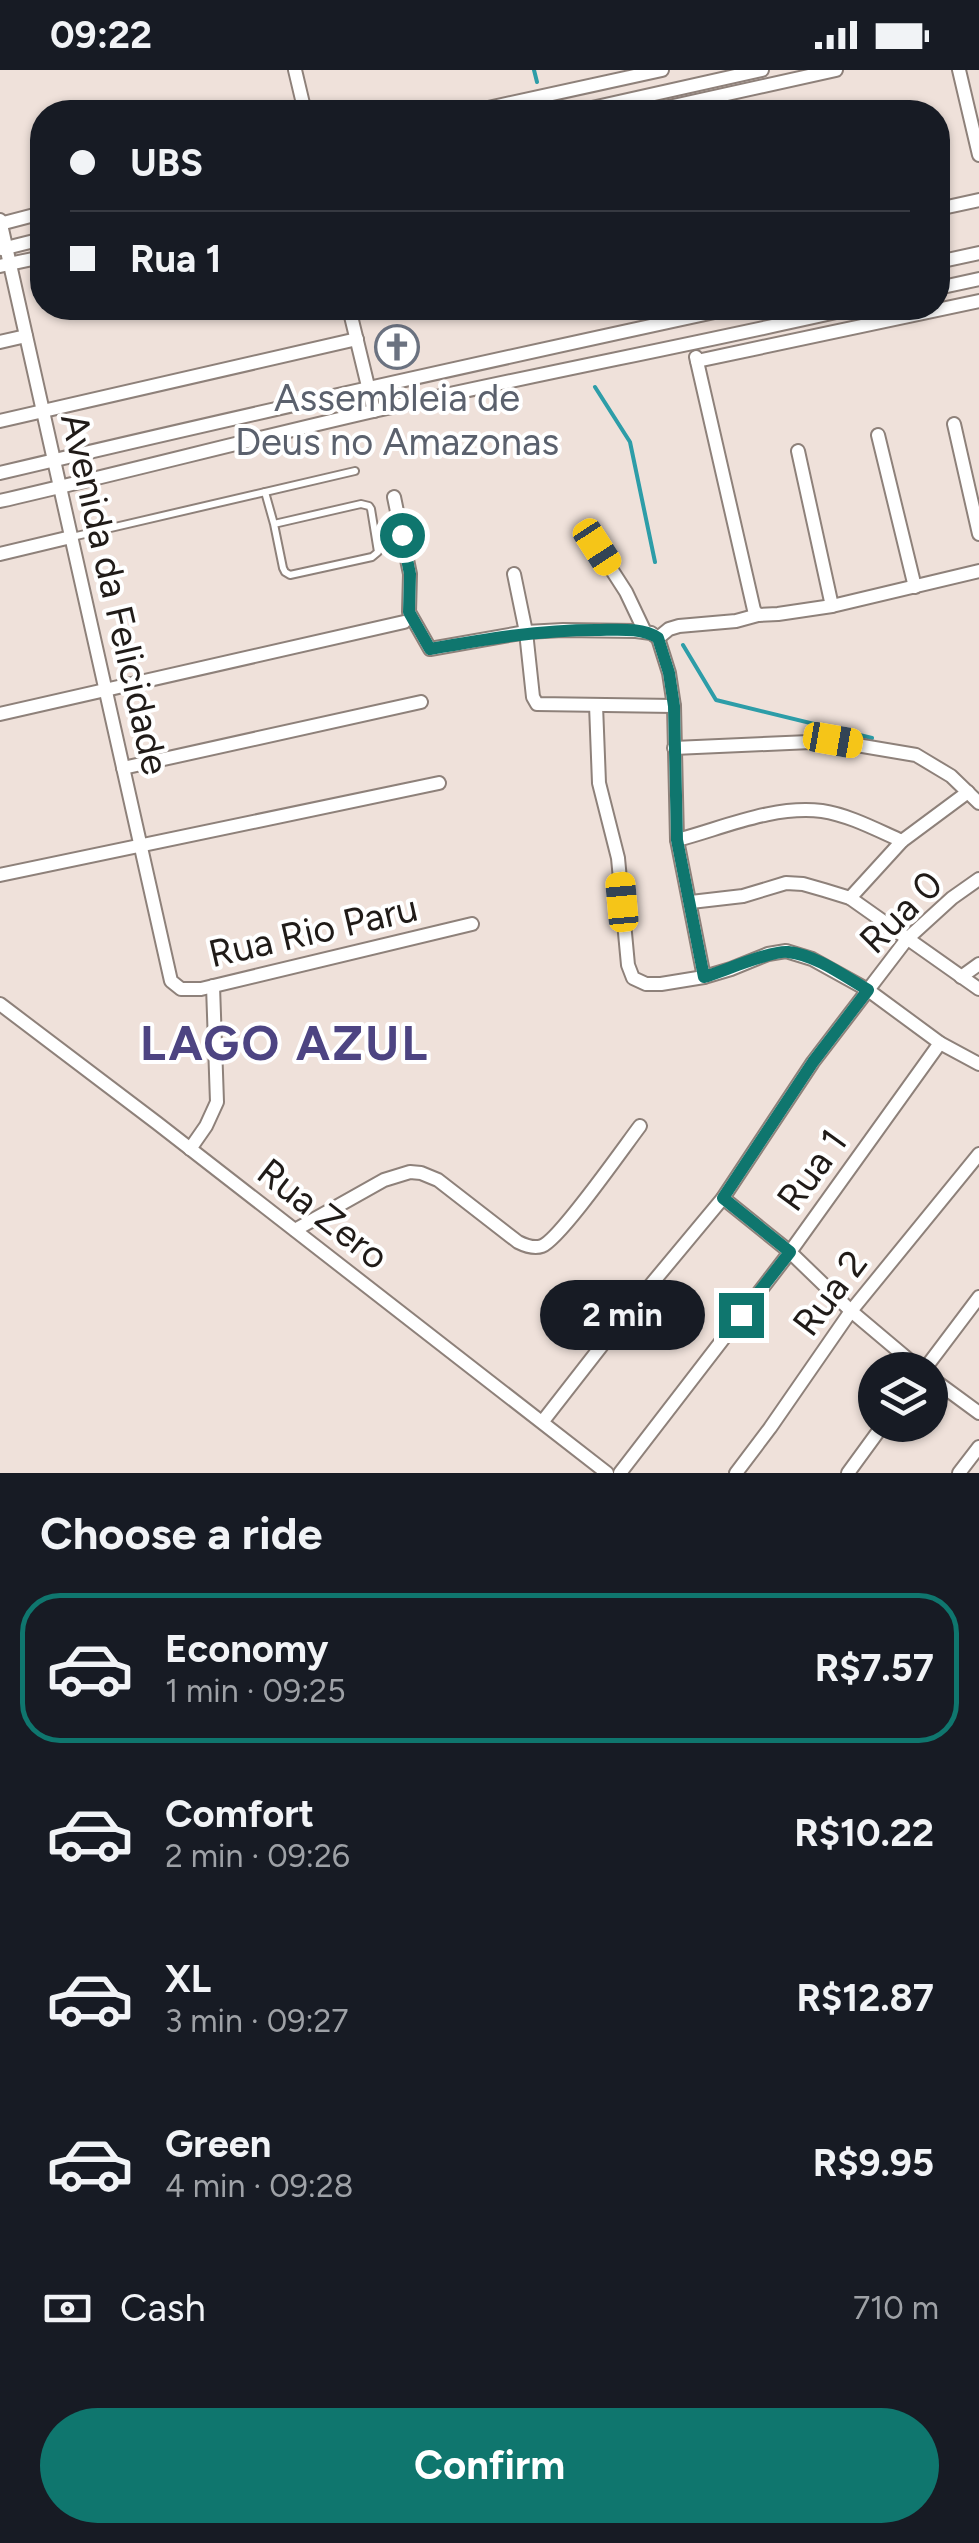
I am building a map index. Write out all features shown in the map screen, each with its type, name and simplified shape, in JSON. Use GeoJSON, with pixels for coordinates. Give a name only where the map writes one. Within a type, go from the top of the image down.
{"type":"FeatureCollection","features":[{"type":"Feature","properties":{"kind":"street"},"geometry":{"type":"LineString","coordinates":[[295,70],[302,100]]}},
{"type":"Feature","properties":{"kind":"street"},"geometry":{"type":"LineString","coordinates":[[525,100],[662,70]]}},
{"type":"Feature","properties":{"kind":"street"},"geometry":{"type":"LineString","coordinates":[[666,100],[762,70]]}},
{"type":"Feature","properties":{"kind":"street"},"geometry":{"type":"LineString","coordinates":[[682,100],[836,70]]}},
{"type":"Feature","properties":{"kind":"street"},"geometry":{"type":"LineString","coordinates":[[959,70],[979,154]]}},
{"type":"Feature","properties":{"kind":"street"},"geometry":{"type":"LineString","coordinates":[[950,206],[979,200]]}},
{"type":"Feature","properties":{"kind":"street"},"geometry":{"type":"LineString","coordinates":[[0,222],[30,216]]}},
{"type":"Feature","properties":{"kind":"street","name":"Avenida da Felicidade"},"geometry":{"type":"LineString","coordinates":[[0,222],[5,265],[55,460],[172,980]]}},
{"type":"Feature","properties":{"kind":"street"},"geometry":{"type":"LineString","coordinates":[[3,248],[30,242]]}},
{"type":"Feature","properties":{"kind":"street"},"geometry":{"type":"LineString","coordinates":[[950,259],[979,253]]}},
{"type":"Feature","properties":{"kind":"street"},"geometry":{"type":"LineString","coordinates":[[5,265],[30,259]]}},
{"type":"Feature","properties":{"kind":"street"},"geometry":{"type":"LineString","coordinates":[[950,285],[979,279]]}},
{"type":"Feature","properties":{"kind":"street"},"geometry":{"type":"LineString","coordinates":[[950,307],[979,301]]}},
{"type":"Feature","properties":{"kind":"street"},"geometry":{"type":"LineString","coordinates":[[352,320],[374,411]]}},
{"type":"Feature","properties":{"kind":"street"},"geometry":{"type":"LineString","coordinates":[[0,472],[519,356],[657,320]]}},
{"type":"Feature","properties":{"kind":"street"},"geometry":{"type":"LineString","coordinates":[[0,501],[374,411],[801,320]]}},
{"type":"Feature","properties":{"kind":"street"},"geometry":{"type":"LineString","coordinates":[[698,362],[891,320]]}},
{"type":"Feature","properties":{"kind":"street"},"geometry":{"type":"LineString","coordinates":[[0,342],[26,336]]}},
{"type":"Feature","properties":{"kind":"street"},"geometry":{"type":"LineString","coordinates":[[0,420],[357,339]]}},
{"type":"Feature","properties":{"kind":"street"},"geometry":{"type":"LineString","coordinates":[[694,344],[758,615]]}},
{"type":"Feature","properties":{"kind":"street"},"geometry":{"type":"LineString","coordinates":[[954,424],[979,534]]}},
{"type":"Feature","properties":{"kind":"street"},"geometry":{"type":"LineString","coordinates":[[878,436],[915,587]]}},
{"type":"Feature","properties":{"kind":"street"},"geometry":{"type":"LineString","coordinates":[[798,451],[832,606]]}},
{"type":"Feature","properties":{"kind":"street"},"geometry":{"type":"LineString","coordinates":[[394,497],[410,574],[409,612],[430,649],[526,632],[616,630],[652,635],[679,626],[832,606],[979,571]]}},
{"type":"Feature","properties":{"kind":"street"},"geometry":{"type":"LineString","coordinates":[[0,554],[71,537]]}},
{"type":"Feature","properties":{"kind":"street"},"geometry":{"type":"LineString","coordinates":[[597,547],[667,663],[674,706],[677,840],[704,977]]}},
{"type":"Feature","properties":{"kind":"street"},"geometry":{"type":"LineString","coordinates":[[514,574],[537,704],[674,706]]}},
{"type":"Feature","properties":{"kind":"street"},"geometry":{"type":"LineString","coordinates":[[0,714],[404,622]]}},
{"type":"Feature","properties":{"kind":"street"},"geometry":{"type":"LineString","coordinates":[[123,768],[422,702]]}},
{"type":"Feature","properties":{"kind":"street"},"geometry":{"type":"LineString","coordinates":[[596,705],[598,783],[618,858],[628,965],[633,978],[646,984],[661,984],[704,977],[786,951],[812,959],[868,990],[940,1043],[979,1064]]}},
{"type":"Feature","properties":{"kind":"street"},"geometry":{"type":"LineString","coordinates":[[674,748],[833,740],[916,755],[951,776],[979,803]]}},
{"type":"Feature","properties":{"kind":"street"},"geometry":{"type":"LineString","coordinates":[[0,875],[439,783]]}},
{"type":"Feature","properties":{"kind":"street"},"geometry":{"type":"LineString","coordinates":[[850,898],[902,841],[968,792]]}},
{"type":"Feature","properties":{"kind":"street"},"geometry":{"type":"LineString","coordinates":[[677,840],[766,814],[822,812],[902,841]]}},
{"type":"Feature","properties":{"kind":"street","name":"Rua 0"},"geometry":{"type":"LineString","coordinates":[[543,1422],[723,1198],[813,1062],[908,939],[979,879]]}},
{"type":"Feature","properties":{"kind":"street"},"geometry":{"type":"LineString","coordinates":[[691,902],[743,896],[786,883],[850,898],[979,988]]}},
{"type":"Feature","properties":{"kind":"street","name":"Rua Rio Paru"},"geometry":{"type":"LineString","coordinates":[[172,980],[176,986],[190,990],[213,986],[472,924]]}},
{"type":"Feature","properties":{"kind":"street"},"geometry":{"type":"LineString","coordinates":[[961,978],[979,964]]}},
{"type":"Feature","properties":{"kind":"street"},"geometry":{"type":"LineString","coordinates":[[190,1149],[217,1102],[213,986]]}},
{"type":"Feature","properties":{"kind":"street","name":"Rua Zero"},"geometry":{"type":"LineString","coordinates":[[0,1004],[607,1473]]}},
{"type":"Feature","properties":{"kind":"street","name":"Rua 1"},"geometry":{"type":"LineString","coordinates":[[620,1473],[790,1252],[940,1043]]}},
{"type":"Feature","properties":{"kind":"street"},"geometry":{"type":"LineString","coordinates":[[295,1230],[384,1180],[410,1172],[438,1180],[518,1242],[543,1246],[568,1221],[640,1126]]}},
{"type":"Feature","properties":{"kind":"street","name":"Rua 2"},"geometry":{"type":"LineString","coordinates":[[736,1473],[851,1311],[979,1154]]}},
{"type":"Feature","properties":{"kind":"street"},"geometry":{"type":"LineString","coordinates":[[723,1198],[901,1352]]}},
{"type":"Feature","properties":{"kind":"street"},"geometry":{"type":"LineString","coordinates":[[937,1352],[979,1297]]}},
{"type":"Feature","properties":{"kind":"street"},"geometry":{"type":"LineString","coordinates":[[948,1390],[979,1413]]}},
{"type":"Feature","properties":{"kind":"street"},"geometry":{"type":"LineString","coordinates":[[848,1473],[871,1442]]}},
{"type":"Feature","properties":{"kind":"street"},"geometry":{"type":"LineString","coordinates":[[959,1473],[979,1447]]}},
{"type":"Feature","properties":{"kind":"lane"},"geometry":{"type":"LineString","coordinates":[[71,537],[355,471]]}},
{"type":"Feature","properties":{"kind":"lane"},"geometry":{"type":"LineString","coordinates":[[265,492],[282,568],[290,575],[378,552],[371,509],[365,504],[274,524]]}},
{"type":"Feature","properties":{"kind":"waterway"},"geometry":{"type":"LineString","coordinates":[[534,70],[537,82]]}},
{"type":"Feature","properties":{"kind":"waterway"},"geometry":{"type":"LineString","coordinates":[[595,387],[630,442],[655,562]]}},
{"type":"Feature","properties":{"kind":"waterway"},"geometry":{"type":"LineString","coordinates":[[683,645],[716,700],[872,738]]}},
{"type":"Feature","properties":{"kind":"place","name":"Assembleia de Deus no Amazonas"},"geometry":{"type":"Point","coordinates":[397,347]}},
{"type":"Feature","properties":{"kind":"district","name":"LAGO AZUL"},"geometry":{"type":"Point","coordinates":[285,1043]}},
{"type":"Feature","properties":{"kind":"route"},"geometry":{"type":"LineString","coordinates":[[402,535],[410,574],[409,612],[430,649],[526,632],[563,630],[636,631],[658,638],[674,706],[677,840],[704,977],[786,951],[812,959],[868,990],[813,1062],[723,1198],[790,1252],[741,1315]]}}]}
